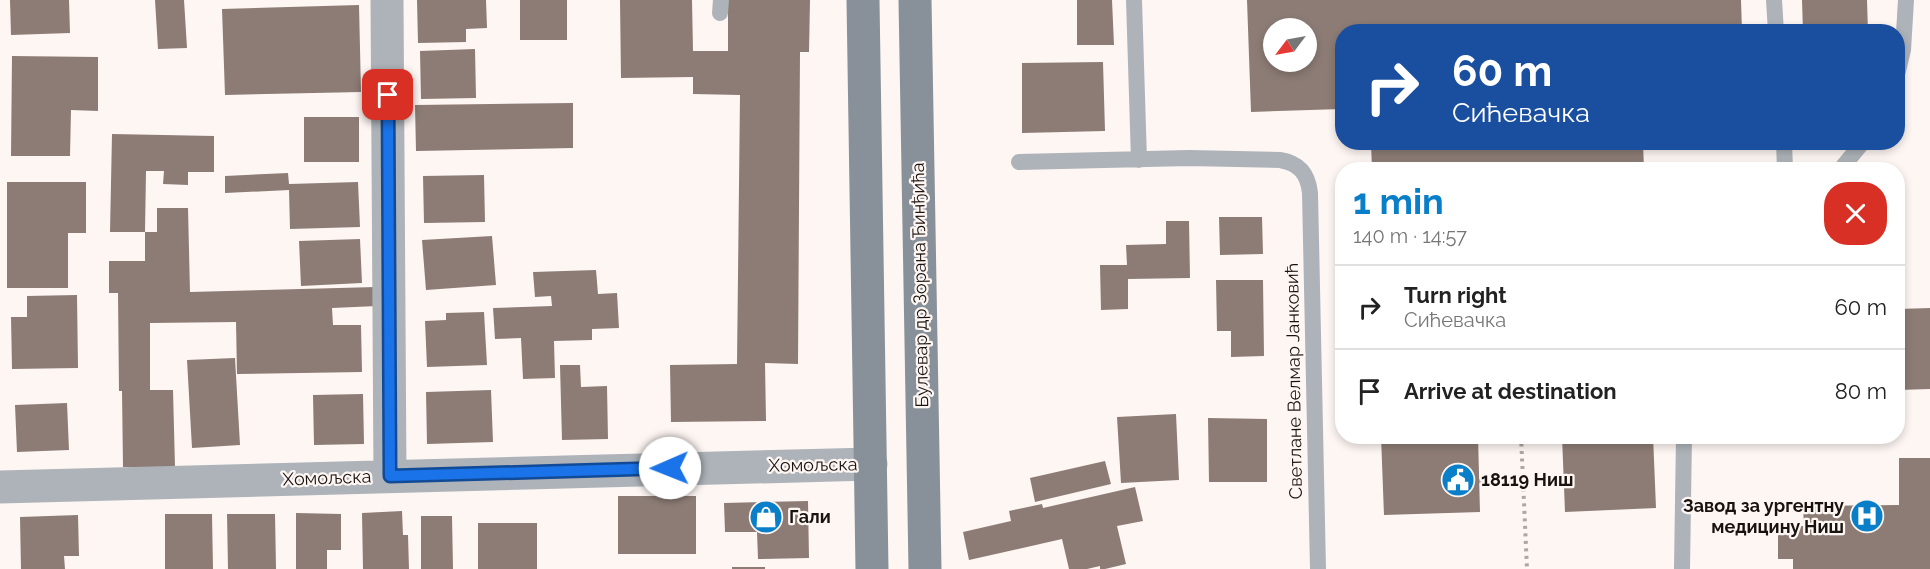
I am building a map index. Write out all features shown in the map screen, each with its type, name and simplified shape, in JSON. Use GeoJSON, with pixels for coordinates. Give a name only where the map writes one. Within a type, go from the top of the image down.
{"type":"FeatureCollection","features":[{"type":"Feature","properties":{"kind":"main road"},"geometry":{"type":"LineString","coordinates":[[863,0],[872,569]]}},
{"type":"Feature","properties":{"kind":"main road","name":"Булевар др Зорана Ђинђића"},"geometry":{"type":"LineString","coordinates":[[915,0],[925,569]]}},
{"type":"Feature","properties":{"kind":"street"},"geometry":{"type":"LineString","coordinates":[[387,0],[390,476]]}},
{"type":"Feature","properties":{"kind":"street","name":"Хомољска"},"geometry":{"type":"LineString","coordinates":[[0,487],[871,464]]}},
{"type":"Feature","properties":{"kind":"lane"},"geometry":{"type":"LineString","coordinates":[[1019,162],[1139,160],[1134,0]]}},
{"type":"Feature","properties":{"kind":"lane"},"geometry":{"type":"LineString","coordinates":[[1774,0],[1776,24]]}},
{"type":"Feature","properties":{"kind":"lane"},"geometry":{"type":"LineString","coordinates":[[1905,24],[1906,0]]}},
{"type":"Feature","properties":{"kind":"lane"},"geometry":{"type":"LineString","coordinates":[[1847,162],[1856,150]]}},
{"type":"Feature","properties":{"kind":"lane","name":"Светлане Велмар Јанковић"},"geometry":{"type":"LineString","coordinates":[[1139,160],[1189,158],[1288,162],[1299,168],[1307,178],[1310,193],[1318,569]]}},
{"type":"Feature","properties":{"kind":"lane"},"geometry":{"type":"LineString","coordinates":[[1682,569],[1684,444]]}},
{"type":"Feature","properties":{"kind":"path"},"geometry":{"type":"LineString","coordinates":[[1521,444],[1527,569]]}},
{"type":"Feature","properties":{"kind":"path"},"geometry":{"type":"LineString","coordinates":[[1479,482],[1523,480]]}},
{"type":"Feature","properties":{"kind":"building"},"geometry":{"type":"Polygon","coordinates":[[[10,0],[69,0],[70,33],[11,35],[10,0]]]}},
{"type":"Feature","properties":{"kind":"building"},"geometry":{"type":"Polygon","coordinates":[[[155,0],[184,0],[187,48],[158,49],[155,0]]]}},
{"type":"Feature","properties":{"kind":"building"},"geometry":{"type":"Polygon","coordinates":[[[417,0],[486,0],[487,28],[466,29],[466,42],[418,43],[417,0]]]}},
{"type":"Feature","properties":{"kind":"building"},"geometry":{"type":"Polygon","coordinates":[[[520,0],[567,0],[567,40],[520,40],[520,0]]]}},
{"type":"Feature","properties":{"kind":"building"},"geometry":{"type":"Polygon","coordinates":[[[620,0],[692,0],[693,51],[728,51],[728,0],[810,0],[809,52],[800,52],[798,364],[765,363],[766,421],[671,422],[670,365],[737,364],[740,95],[693,94],[693,77],[621,78],[620,0]]]}},
{"type":"Feature","properties":{"kind":"building"},"geometry":{"type":"Polygon","coordinates":[[[1077,0],[1112,0],[1114,45],[1077,45],[1077,0]]]}},
{"type":"Feature","properties":{"kind":"building"},"geometry":{"type":"Polygon","coordinates":[[[1247,0],[1741,0],[1742,24],[1335,24],[1335,109],[1251,112],[1247,0]]]}},
{"type":"Feature","properties":{"kind":"building"},"geometry":{"type":"Polygon","coordinates":[[[1802,0],[1867,0],[1868,24],[1803,24],[1802,0]]]}},
{"type":"Feature","properties":{"kind":"building"},"geometry":{"type":"Polygon","coordinates":[[[359,5],[361,92],[225,95],[222,9],[359,5]]]}},
{"type":"Feature","properties":{"kind":"building"},"geometry":{"type":"Polygon","coordinates":[[[475,49],[476,98],[421,99],[420,51],[475,49]]]}},
{"type":"Feature","properties":{"kind":"building"},"geometry":{"type":"Polygon","coordinates":[[[12,56],[98,57],[98,111],[71,110],[70,156],[11,156],[12,56]]]}},
{"type":"Feature","properties":{"kind":"building"},"geometry":{"type":"Polygon","coordinates":[[[1103,62],[1105,131],[1022,133],[1022,63],[1103,62]]]}},
{"type":"Feature","properties":{"kind":"building"},"geometry":{"type":"Polygon","coordinates":[[[573,103],[573,148],[416,151],[415,105],[573,103]]]}},
{"type":"Feature","properties":{"kind":"building"},"geometry":{"type":"Polygon","coordinates":[[[304,117],[359,117],[359,162],[304,162],[304,117]]]}},
{"type":"Feature","properties":{"kind":"building"},"geometry":{"type":"Polygon","coordinates":[[[112,134],[214,136],[214,172],[188,172],[188,185],[163,184],[164,171],[146,171],[145,232],[110,232],[112,134]]]}},
{"type":"Feature","properties":{"kind":"building"},"geometry":{"type":"Polygon","coordinates":[[[1371,150],[1643,150],[1644,162],[1372,162],[1371,150]]]}},
{"type":"Feature","properties":{"kind":"building"},"geometry":{"type":"Polygon","coordinates":[[[288,173],[289,184],[358,182],[360,227],[290,229],[289,190],[225,193],[225,176],[288,173]]]}},
{"type":"Feature","properties":{"kind":"building"},"geometry":{"type":"Polygon","coordinates":[[[484,175],[485,222],[424,223],[423,176],[484,175]]]}},
{"type":"Feature","properties":{"kind":"building"},"geometry":{"type":"Polygon","coordinates":[[[7,182],[86,182],[86,233],[68,233],[68,288],[7,288],[7,182]]]}},
{"type":"Feature","properties":{"kind":"building"},"geometry":{"type":"Polygon","coordinates":[[[157,208],[188,208],[190,292],[376,287],[377,306],[332,308],[333,325],[361,325],[362,372],[237,374],[236,322],[150,323],[150,390],[173,390],[175,467],[123,467],[122,391],[119,391],[118,293],[109,293],[109,261],[145,261],[145,232],[157,232],[157,208]]]}},
{"type":"Feature","properties":{"kind":"building"},"geometry":{"type":"Polygon","coordinates":[[[1219,217],[1262,217],[1263,254],[1220,255],[1219,217]]]}},
{"type":"Feature","properties":{"kind":"building"},"geometry":{"type":"Polygon","coordinates":[[[1166,221],[1189,221],[1190,278],[1128,279],[1128,309],[1101,310],[1100,265],[1127,265],[1126,245],[1166,244],[1166,221]]]}},
{"type":"Feature","properties":{"kind":"building"},"geometry":{"type":"Polygon","coordinates":[[[492,236],[496,285],[426,290],[422,240],[492,236]]]}},
{"type":"Feature","properties":{"kind":"building"},"geometry":{"type":"Polygon","coordinates":[[[360,239],[362,283],[301,286],[299,241],[360,239]]]}},
{"type":"Feature","properties":{"kind":"building"},"geometry":{"type":"Polygon","coordinates":[[[596,270],[598,294],[617,293],[619,328],[592,329],[592,340],[554,341],[555,378],[523,379],[521,338],[495,339],[493,308],[552,306],[551,296],[535,297],[533,272],[596,270]]]}},
{"type":"Feature","properties":{"kind":"building"},"geometry":{"type":"Polygon","coordinates":[[[1216,280],[1263,280],[1264,356],[1231,357],[1231,331],[1217,331],[1216,280]]]}},
{"type":"Feature","properties":{"kind":"building"},"geometry":{"type":"Polygon","coordinates":[[[77,295],[78,368],[12,369],[11,317],[27,317],[27,296],[77,295]]]}},
{"type":"Feature","properties":{"kind":"building"},"geometry":{"type":"Polygon","coordinates":[[[1930,308],[1930,389],[1905,390],[1905,309],[1930,308]]]}},
{"type":"Feature","properties":{"kind":"building"},"geometry":{"type":"Polygon","coordinates":[[[484,312],[487,365],[427,367],[425,321],[446,320],[446,313],[484,312]]]}},
{"type":"Feature","properties":{"kind":"building"},"geometry":{"type":"Polygon","coordinates":[[[235,358],[240,445],[192,448],[187,360],[235,358]]]}},
{"type":"Feature","properties":{"kind":"building"},"geometry":{"type":"Polygon","coordinates":[[[560,365],[580,365],[581,387],[607,386],[608,439],[562,440],[560,365]]]}},
{"type":"Feature","properties":{"kind":"building"},"geometry":{"type":"Polygon","coordinates":[[[491,390],[493,442],[427,444],[426,392],[491,390]]]}},
{"type":"Feature","properties":{"kind":"building"},"geometry":{"type":"Polygon","coordinates":[[[363,394],[364,444],[314,445],[313,395],[363,394]]]}},
{"type":"Feature","properties":{"kind":"building"},"geometry":{"type":"Polygon","coordinates":[[[67,403],[69,450],[17,452],[15,405],[67,403]]]}},
{"type":"Feature","properties":{"kind":"building"},"geometry":{"type":"Polygon","coordinates":[[[1176,414],[1179,480],[1121,483],[1117,417],[1176,414]]]}},
{"type":"Feature","properties":{"kind":"building"},"geometry":{"type":"Polygon","coordinates":[[[1208,418],[1267,419],[1267,482],[1209,482],[1208,418]]]}},
{"type":"Feature","properties":{"kind":"building"},"geometry":{"type":"Polygon","coordinates":[[[1381,444],[1478,444],[1480,512],[1384,515],[1381,444]]]}},
{"type":"Feature","properties":{"kind":"building"},"geometry":{"type":"Polygon","coordinates":[[[1562,444],[1653,444],[1656,508],[1565,512],[1562,444]]]}},
{"type":"Feature","properties":{"kind":"building","name":"Завод за ургентну медицину Ниш"},"geometry":{"type":"Polygon","coordinates":[[[1899,458],[1930,458],[1930,569],[1793,569],[1793,559],[1778,559],[1778,526],[1804,526],[1803,506],[1899,505],[1899,458]]]}},
{"type":"Feature","properties":{"kind":"building"},"geometry":{"type":"Polygon","coordinates":[[[1105,461],[1111,484],[1035,502],[1030,478],[1105,461]]]}},
{"type":"Feature","properties":{"kind":"building"},"geometry":{"type":"Polygon","coordinates":[[[1135,487],[1143,521],[1117,526],[1126,564],[1105,569],[1100,569],[1100,566],[1069,569],[1062,539],[969,560],[963,532],[1011,521],[1009,511],[1042,504],[1043,508],[1135,487]]]}},
{"type":"Feature","properties":{"kind":"building"},"geometry":{"type":"Polygon","coordinates":[[[618,496],[696,496],[696,554],[618,554],[618,496]]]}},
{"type":"Feature","properties":{"kind":"building","name":"Гали"},"geometry":{"type":"Polygon","coordinates":[[[808,501],[809,558],[758,559],[757,532],[725,532],[724,503],[808,501]]]}},
{"type":"Feature","properties":{"kind":"building"},"geometry":{"type":"Polygon","coordinates":[[[402,511],[403,535],[408,535],[409,569],[363,569],[362,513],[402,511]]]}},
{"type":"Feature","properties":{"kind":"building"},"geometry":{"type":"Polygon","coordinates":[[[296,513],[341,514],[341,550],[327,550],[327,569],[296,569],[296,513]]]}},
{"type":"Feature","properties":{"kind":"building"},"geometry":{"type":"Polygon","coordinates":[[[165,514],[212,514],[213,569],[165,569],[165,514]]]}},
{"type":"Feature","properties":{"kind":"building"},"geometry":{"type":"Polygon","coordinates":[[[227,514],[275,514],[276,569],[228,569],[227,514]]]}},
{"type":"Feature","properties":{"kind":"building"},"geometry":{"type":"Polygon","coordinates":[[[78,515],[79,556],[64,556],[65,569],[21,569],[20,517],[78,515]]]}},
{"type":"Feature","properties":{"kind":"building"},"geometry":{"type":"Polygon","coordinates":[[[421,516],[452,516],[453,569],[421,569],[421,516]]]}},
{"type":"Feature","properties":{"kind":"building"},"geometry":{"type":"Polygon","coordinates":[[[478,523],[537,523],[537,569],[478,569],[478,523]]]}},
{"type":"Feature","properties":{"kind":"building"},"geometry":{"type":"Polygon","coordinates":[[[732,567],[765,567],[765,569],[732,569],[732,567]]]}},
{"type":"Feature","properties":{"kind":"place","name":"18119 Ниш"},"geometry":{"type":"Point","coordinates":[1458,480]}},
{"type":"Feature","properties":{"kind":"place","name":"Завод за ургентну медицину Ниш"},"geometry":{"type":"Point","coordinates":[1867,516]}},
{"type":"Feature","properties":{"kind":"place","name":"Гали"},"geometry":{"type":"Point","coordinates":[766,517]}},
{"type":"Feature","properties":{"kind":"route"},"geometry":{"type":"LineString","coordinates":[[388,95],[390,476],[670,468]]}}]}
